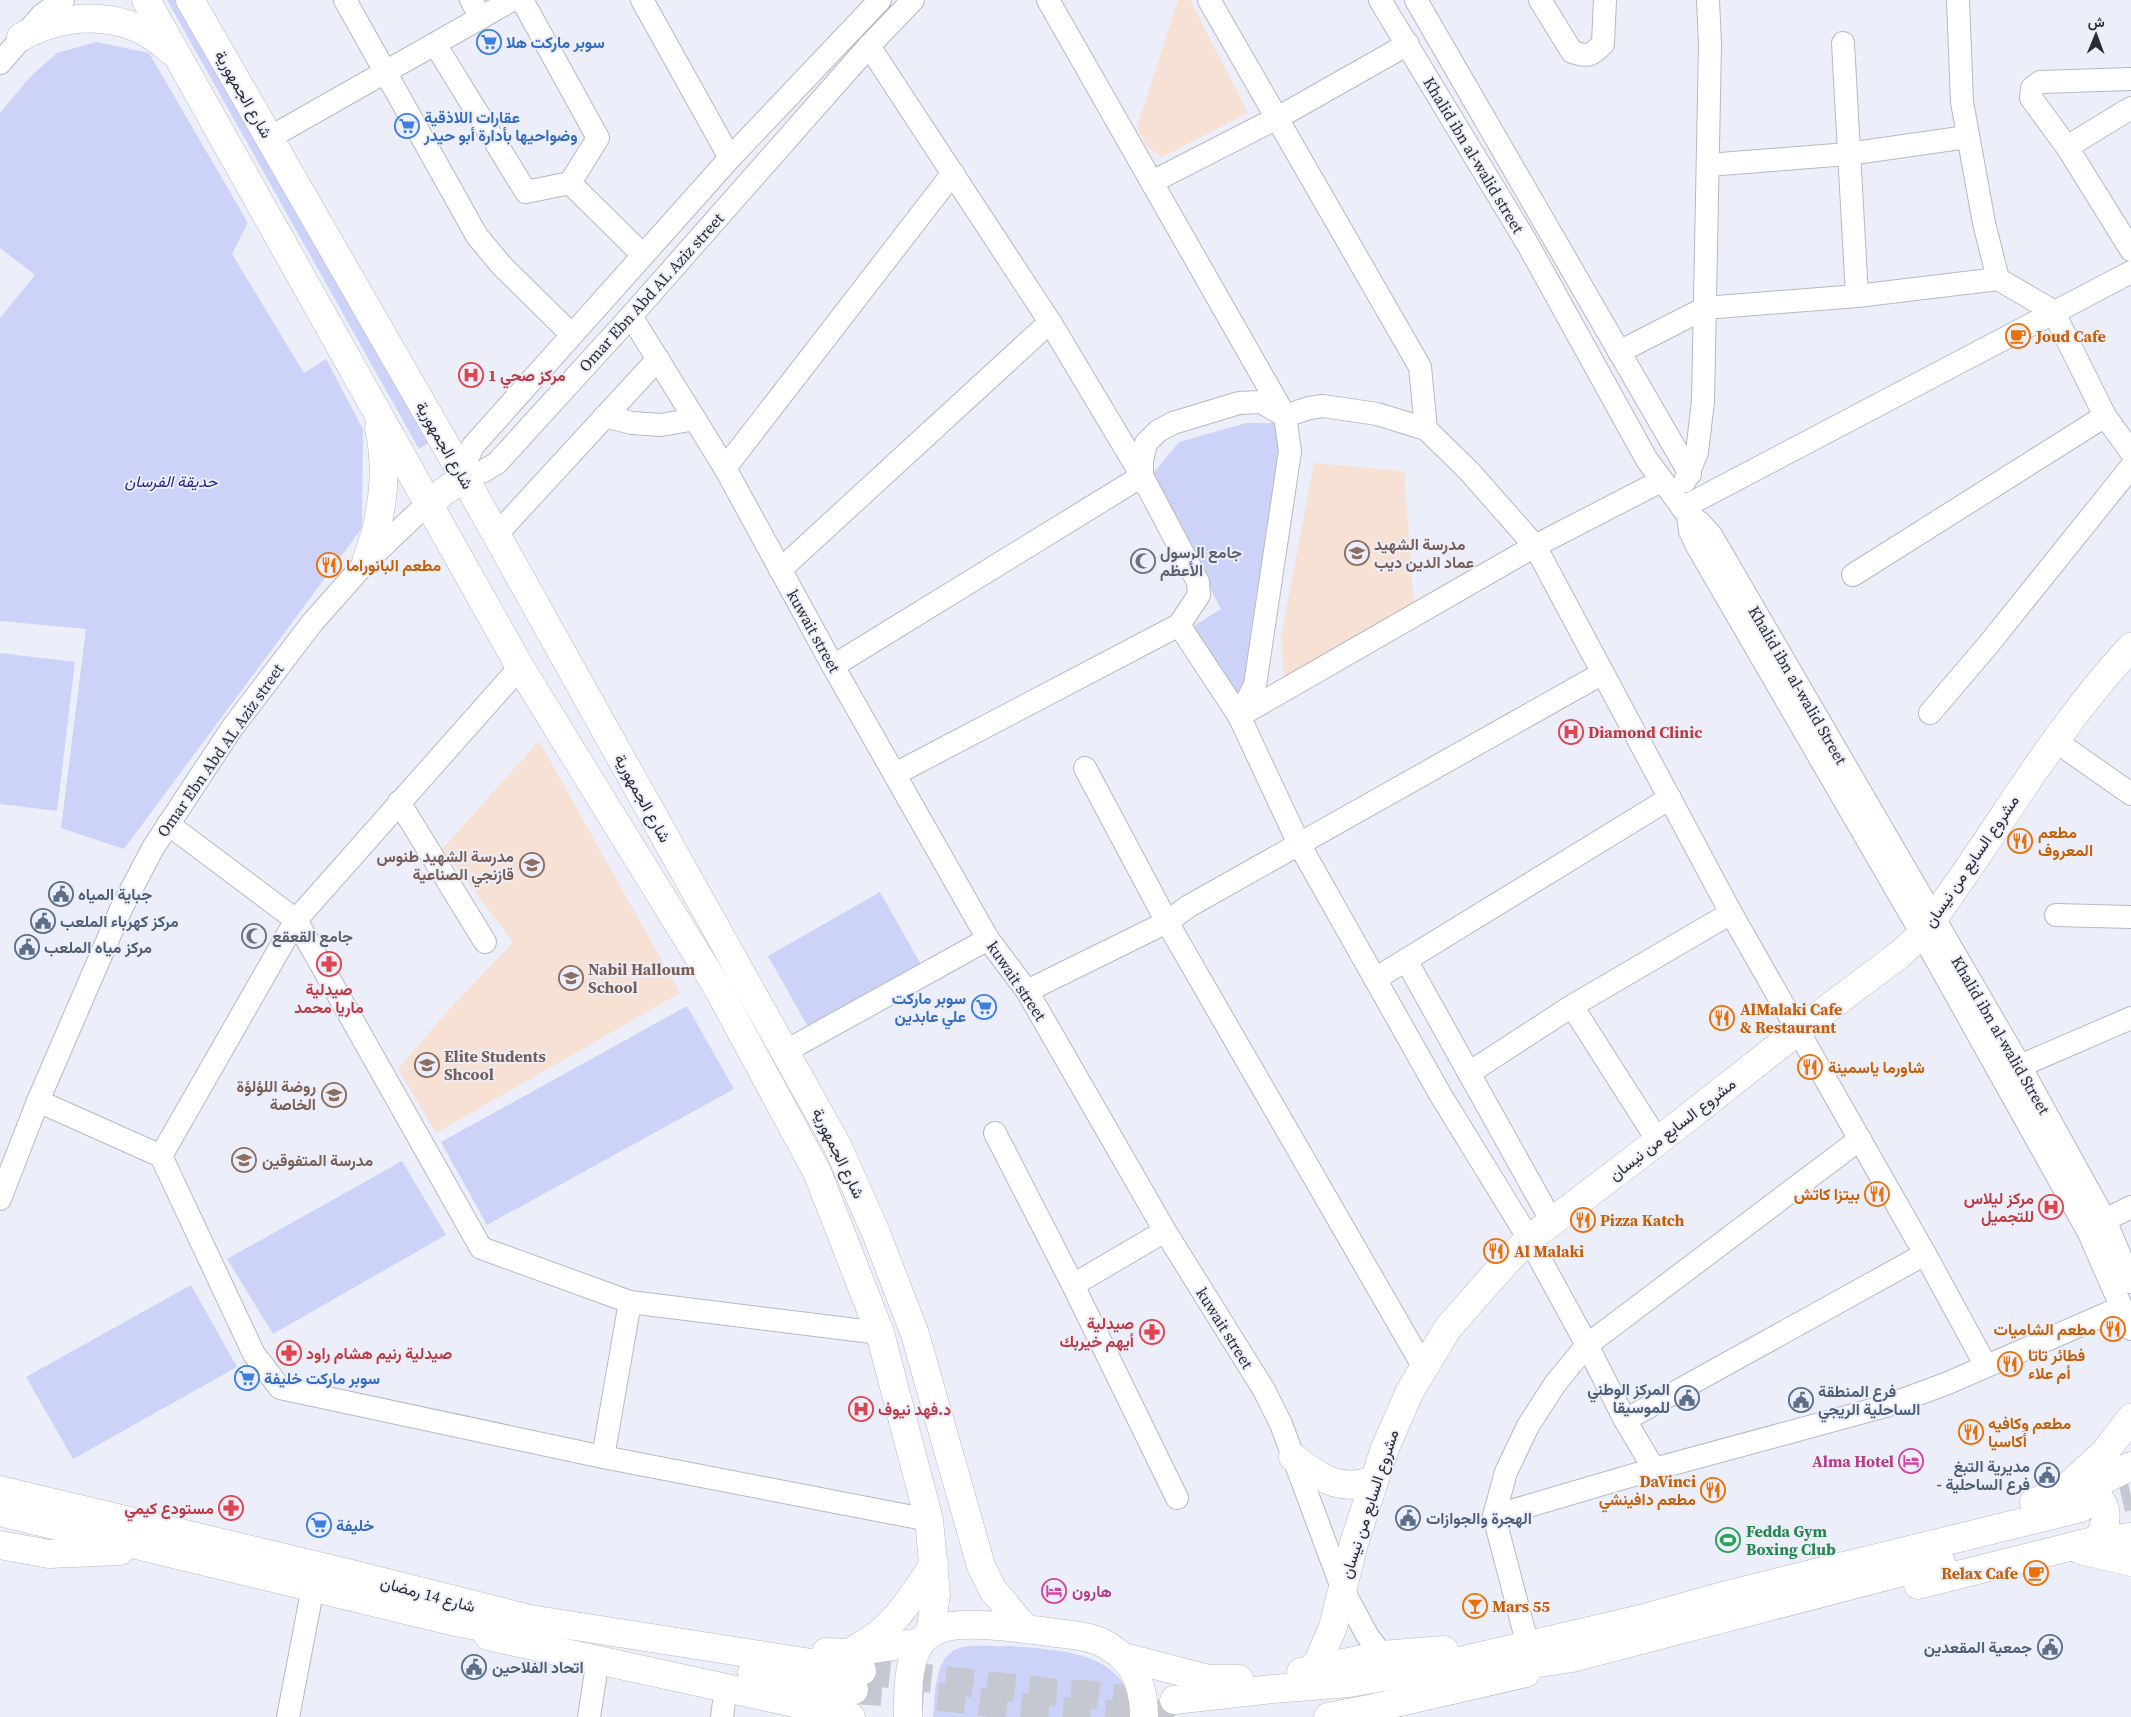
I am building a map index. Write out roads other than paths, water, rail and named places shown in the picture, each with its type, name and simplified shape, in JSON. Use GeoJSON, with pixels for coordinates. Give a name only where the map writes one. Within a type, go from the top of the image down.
{"type":"FeatureCollection","features":[{"type":"Feature","properties":{"kind":"main road","name":"شارع الجمهورية"},"geometry":{"type":"LineString","coordinates":[[146,0],[520,667],[716,985],[767,1076],[817,1172],[880,1333],[929,1520],[936,1595],[926,1638],[914,1654],[911,1666],[908,1717]]}},
{"type":"Feature","properties":{"kind":"main road","name":"شارع الجمهورية"},"geometry":{"type":"LineString","coordinates":[[190,0],[464,477],[837,1145],[876,1233],[915,1334],[981,1566],[994,1590],[1024,1627]]}},
{"type":"Feature","properties":{"kind":"main road"},"geometry":{"type":"LineString","coordinates":[[21,37],[57,22],[80,18],[95,18],[126,24],[140,30],[154,37],[178,57]]}},
{"type":"Feature","properties":{"kind":"main road"},"geometry":{"type":"LineString","coordinates":[[366,562],[377,528],[384,484],[381,439],[373,405]]}},
{"type":"Feature","properties":{"kind":"main road"},"geometry":{"type":"LineString","coordinates":[[427,504],[464,477]]}},
{"type":"Feature","properties":{"kind":"main road","name":"مشروع السابع من نيسان"},"geometry":{"type":"LineString","coordinates":[[1310,1670],[1318,1662],[1334,1627],[1342,1588],[1373,1480],[1396,1420],[1423,1366],[1448,1328],[1506,1262],[1529,1239],[1658,1141],[1798,1030],[1899,956],[1927,926],[2054,740],[2107,673],[2131,647]]}},
{"type":"Feature","properties":{"kind":"main road"},"geometry":{"type":"LineString","coordinates":[[1734,1593],[1778,1570],[2057,1496],[2105,1452],[2131,1418]]}},
{"type":"Feature","properties":{"kind":"main road"},"geometry":{"type":"LineString","coordinates":[[1293,1457],[1316,1475],[1329,1481],[1360,1485],[1373,1480]]}},
{"type":"Feature","properties":{"kind":"main road"},"geometry":{"type":"LineString","coordinates":[[2069,1548],[2087,1515],[2131,1466]]}},
{"type":"Feature","properties":{"kind":"main road"},"geometry":{"type":"LineString","coordinates":[[0,1476],[69,1492],[110,1528],[67,1545],[0,1533]]}},
{"type":"Feature","properties":{"kind":"main road","name":"شارع 14 رمضان"},"geometry":{"type":"LineString","coordinates":[[0,1490],[110,1528],[157,1550],[313,1587],[458,1611],[530,1619],[854,1671],[926,1638],[944,1627],[1024,1627],[1081,1637],[1104,1644],[1124,1658]]}},
{"type":"Feature","properties":{"kind":"main road"},"geometry":{"type":"LineString","coordinates":[[2057,1496],[2087,1515],[2131,1537]]}},
{"type":"Feature","properties":{"kind":"main road","name":"شارع 14 رمضان"},"geometry":{"type":"LineString","coordinates":[[0,1512],[110,1528],[458,1611]]}},
{"type":"Feature","properties":{"kind":"main road"},"geometry":{"type":"LineString","coordinates":[[2087,1515],[1775,1606],[1572,1658],[1319,1698],[1176,1707],[1274,1689],[1349,1683],[1412,1672],[1636,1620],[1734,1593],[2087,1515]]}},
{"type":"Feature","properties":{"kind":"main road"},"geometry":{"type":"LineString","coordinates":[[0,1545],[49,1554],[157,1550]]}},
{"type":"Feature","properties":{"kind":"main road"},"geometry":{"type":"LineString","coordinates":[[1775,1606],[1817,1608],[1844,1603],[2069,1548],[2131,1562]]}},
{"type":"Feature","properties":{"kind":"main road"},"geometry":{"type":"LineString","coordinates":[[854,1671],[877,1636],[902,1612],[934,1564]]}},
{"type":"Feature","properties":{"kind":"main road"},"geometry":{"type":"LineString","coordinates":[[458,1611],[484,1635],[726,1687],[850,1717]]}},
{"type":"Feature","properties":{"kind":"main road"},"geometry":{"type":"LineString","coordinates":[[1124,1658],[1209,1679],[1226,1681],[1310,1670],[1382,1655],[1528,1646]]}},
{"type":"Feature","properties":{"kind":"main road"},"geometry":{"type":"LineString","coordinates":[[1124,1658],[1138,1679],[1144,1704],[1144,1717]]}},
{"type":"Feature","properties":{"kind":"main road"},"geometry":{"type":"LineString","coordinates":[[1337,1716],[1374,1713],[1536,1671],[1572,1658]]}},
{"type":"Feature","properties":{"kind":"street"},"geometry":{"type":"LineString","coordinates":[[0,63],[42,15],[64,0]]}},
{"type":"Feature","properties":{"kind":"street"},"geometry":{"type":"LineString","coordinates":[[344,0],[477,236],[502,266],[571,334]]}},
{"type":"Feature","properties":{"kind":"street"},"geometry":{"type":"LineString","coordinates":[[269,138],[435,44],[476,9],[512,0]]}},
{"type":"Feature","properties":{"kind":"street"},"geometry":{"type":"LineString","coordinates":[[435,44],[526,192],[570,183],[598,138],[522,0]]}},
{"type":"Feature","properties":{"kind":"street"},"geometry":{"type":"LineString","coordinates":[[642,0],[730,158]]}},
{"type":"Feature","properties":{"kind":"street","name":"Omar Ebn Abd AL Aziz street"},"geometry":{"type":"LineString","coordinates":[[880,0],[730,158],[473,446],[466,461],[464,477],[482,472],[497,463],[631,316],[869,46],[913,0]]}},
{"type":"Feature","properties":{"kind":"street"},"geometry":{"type":"LineString","coordinates":[[1048,0],[1285,416],[1290,452],[1257,675],[1255,685],[1239,716]]}},
{"type":"Feature","properties":{"kind":"street"},"geometry":{"type":"LineString","coordinates":[[1210,0],[1420,367],[1426,429]]}},
{"type":"Feature","properties":{"kind":"street","name":"Khalid ibn al-walid street"},"geometry":{"type":"LineString","coordinates":[[1380,0],[1526,243],[1676,500]]}},
{"type":"Feature","properties":{"kind":"street"},"geometry":{"type":"LineString","coordinates":[[1416,0],[1690,474]]}},
{"type":"Feature","properties":{"kind":"street"},"geometry":{"type":"LineString","coordinates":[[1540,0],[1572,52],[1584,56],[1592,54],[1603,44],[1606,0]]}},
{"type":"Feature","properties":{"kind":"street"},"geometry":{"type":"LineString","coordinates":[[1676,500],[1690,474],[1700,438],[1708,165],[1710,45],[1708,0]]}},
{"type":"Feature","properties":{"kind":"street"},"geometry":{"type":"LineString","coordinates":[[1958,0],[1962,102],[1984,223],[1998,278]]}},
{"type":"Feature","properties":{"kind":"street"},"geometry":{"type":"LineString","coordinates":[[1843,43],[1857,296]]}},
{"type":"Feature","properties":{"kind":"street"},"geometry":{"type":"LineString","coordinates":[[1152,182],[1279,118],[1408,44]]}},
{"type":"Feature","properties":{"kind":"street"},"geometry":{"type":"LineString","coordinates":[[869,46],[1050,322],[1142,476],[1198,582],[1199,595],[1179,625],[895,774]]}},
{"type":"Feature","properties":{"kind":"street"},"geometry":{"type":"LineString","coordinates":[[2131,79],[2050,80],[2040,82],[2032,88],[2031,98],[2067,147],[2131,250]]}},
{"type":"Feature","properties":{"kind":"street"},"geometry":{"type":"LineString","coordinates":[[2067,147],[2131,108]]}},
{"type":"Feature","properties":{"kind":"street"},"geometry":{"type":"LineString","coordinates":[[1708,165],[1848,154],[1968,137]]}},
{"type":"Feature","properties":{"kind":"street"},"geometry":{"type":"LineString","coordinates":[[725,468],[953,173]]}},
{"type":"Feature","properties":{"kind":"street"},"geometry":{"type":"LineString","coordinates":[[570,183],[643,255]]}},
{"type":"Feature","properties":{"kind":"street"},"geometry":{"type":"LineString","coordinates":[[1239,716],[1535,546],[1676,500],[2131,272]]}},
{"type":"Feature","properties":{"kind":"street"},"geometry":{"type":"LineString","coordinates":[[1619,352],[1705,308],[1857,296],[1998,278],[2053,311],[2106,416],[2131,452]]}},
{"type":"Feature","properties":{"kind":"street","name":"kuwait street"},"geometry":{"type":"LineString","coordinates":[[631,316],[725,468],[780,570],[988,938],[1027,991],[1165,1231],[1264,1390],[1281,1424],[1342,1588],[1367,1635],[1382,1655]]}},
{"type":"Feature","properties":{"kind":"street"},"geometry":{"type":"LineString","coordinates":[[780,570],[1050,322]]}},
{"type":"Feature","properties":{"kind":"street"},"geometry":{"type":"LineString","coordinates":[[496,535],[658,359]]}},
{"type":"Feature","properties":{"kind":"street"},"geometry":{"type":"LineString","coordinates":[[1142,476],[1142,460],[1146,443],[1158,431],[1173,423],[1239,403],[1261,402],[1285,416],[1323,406],[1377,414],[1426,429],[1469,471],[1535,546],[1731,913],[1925,1254],[1986,1366]]}},
{"type":"Feature","properties":{"kind":"street"},"geometry":{"type":"LineString","coordinates":[[605,416],[632,423],[661,425],[695,419]]}},
{"type":"Feature","properties":{"kind":"street"},"geometry":{"type":"LineString","coordinates":[[1853,575],[2106,416]]}},
{"type":"Feature","properties":{"kind":"street"},"geometry":{"type":"LineString","coordinates":[[1930,713],[1988,645],[2131,467]]}},
{"type":"Feature","properties":{"kind":"street"},"geometry":{"type":"LineString","coordinates":[[834,666],[1142,476]]}},
{"type":"Feature","properties":{"kind":"street","name":"Khalid ibn al-walid Street"},"geometry":{"type":"LineString","coordinates":[[1676,500],[1711,535],[1927,926],[2020,1066],[2105,1220],[2131,1282]]}},
{"type":"Feature","properties":{"kind":"street","name":"Omar Ebn Abd AL Aziz street"},"geometry":{"type":"LineString","coordinates":[[0,1199],[38,1101],[122,909],[137,876],[168,824],[201,772],[312,622],[366,562],[427,504]]}},
{"type":"Feature","properties":{"kind":"street"},"geometry":{"type":"LineString","coordinates":[[1179,625],[1239,716],[1299,844],[1440,1094],[1529,1239],[1587,1345],[1625,1420],[1654,1469]]}},
{"type":"Feature","properties":{"kind":"street"},"geometry":{"type":"LineString","coordinates":[[161,1156],[296,920],[520,667]]}},
{"type":"Feature","properties":{"kind":"street"},"geometry":{"type":"LineString","coordinates":[[1027,991],[1167,922],[1189,906],[1603,673]]}},
{"type":"Feature","properties":{"kind":"street"},"geometry":{"type":"LineString","coordinates":[[2054,740],[2131,794]]}},
{"type":"Feature","properties":{"kind":"street"},"geometry":{"type":"LineString","coordinates":[[1086,768],[1167,922],[1423,1366]]}},
{"type":"Feature","properties":{"kind":"street"},"geometry":{"type":"LineString","coordinates":[[1375,978],[1670,798]]}},
{"type":"Feature","properties":{"kind":"street"},"geometry":{"type":"LineString","coordinates":[[399,802],[485,942]]}},
{"type":"Feature","properties":{"kind":"street"},"geometry":{"type":"LineString","coordinates":[[168,824],[296,920],[481,1248],[630,1302],[880,1333]]}},
{"type":"Feature","properties":{"kind":"street"},"geometry":{"type":"LineString","coordinates":[[1469,1073],[1572,1006],[1731,913]]}},
{"type":"Feature","properties":{"kind":"street"},"geometry":{"type":"LineString","coordinates":[[2056,915],[2131,917]]}},
{"type":"Feature","properties":{"kind":"street"},"geometry":{"type":"LineString","coordinates":[[1927,926],[2089,1233],[2131,1329]]}},
{"type":"Feature","properties":{"kind":"street"},"geometry":{"type":"LineString","coordinates":[[786,1051],[988,938]]}},
{"type":"Feature","properties":{"kind":"street"},"geometry":{"type":"LineString","coordinates":[[1406,960],[1552,1222]]}},
{"type":"Feature","properties":{"kind":"street"},"geometry":{"type":"LineString","coordinates":[[1572,1006],[1658,1141]]}},
{"type":"Feature","properties":{"kind":"street"},"geometry":{"type":"LineString","coordinates":[[2020,1066],[2131,1018]]}},
{"type":"Feature","properties":{"kind":"street"},"geometry":{"type":"LineString","coordinates":[[38,1101],[161,1156],[254,1354],[280,1388],[603,1457],[929,1520]]}},
{"type":"Feature","properties":{"kind":"street"},"geometry":{"type":"LineString","coordinates":[[995,1133],[1178,1498]]}},
{"type":"Feature","properties":{"kind":"street"},"geometry":{"type":"LineString","coordinates":[[1528,1646],[1494,1516],[1506,1472],[1528,1426],[1555,1384],[1587,1345],[1860,1139]]}},
{"type":"Feature","properties":{"kind":"street"},"geometry":{"type":"LineString","coordinates":[[2105,1220],[2131,1207]]}},
{"type":"Feature","properties":{"kind":"street"},"geometry":{"type":"LineString","coordinates":[[1073,1286],[1165,1231]]}},
{"type":"Feature","properties":{"kind":"street"},"geometry":{"type":"LineString","coordinates":[[1625,1420],[1925,1254]]}},
{"type":"Feature","properties":{"kind":"street"},"geometry":{"type":"LineString","coordinates":[[603,1457],[630,1302]]}},
{"type":"Feature","properties":{"kind":"street"},"geometry":{"type":"LineString","coordinates":[[1494,1516],[1654,1469],[1886,1406],[1948,1383],[2122,1307]]}},
{"type":"Feature","properties":{"kind":"street"},"geometry":{"type":"LineString","coordinates":[[288,1717],[313,1587]]}},
{"type":"Feature","properties":{"kind":"street"},"geometry":{"type":"LineString","coordinates":[[588,1717],[598,1659]]}},
{"type":"Feature","properties":{"kind":"street"},"geometry":{"type":"LineString","coordinates":[[722,1717],[726,1687]]}},
{"type":"Feature","properties":{"kind":"water"},"geometry":{"type":"Polygon","coordinates":[[[1034,1707],[1041,1710],[1045,1717],[1022,1717],[1026,1710],[1034,1707]]]}},
{"type":"Feature","properties":{"kind":"tunnel"},"geometry":{"type":"LineString","coordinates":[[2081,1508],[2131,1496]]}},
{"type":"Feature","properties":{"kind":"tunnel"},"geometry":{"type":"LineString","coordinates":[[862,1671],[1050,1692],[1096,1695],[1133,1701]]}},
{"type":"Feature","properties":{"kind":"tunnel"},"geometry":{"type":"LineString","coordinates":[[854,1690],[940,1697],[1074,1712],[1152,1715],[1179,1714]]}},
{"type":"Feature","properties":{"kind":"place","name":"سوبر ماركت هلا"},"geometry":{"type":"Point","coordinates":[489,42]}},
{"type":"Feature","properties":{"kind":"place","name":"عقارات اللاذقية وضواحيها بأدارة أبو حيدر"},"geometry":{"type":"Point","coordinates":[407,126]}},
{"type":"Feature","properties":{"kind":"place","name":"Joud Cafe"},"geometry":{"type":"Point","coordinates":[2018,336]}},
{"type":"Feature","properties":{"kind":"place","name":"مركز صحي 1"},"geometry":{"type":"Point","coordinates":[471,375]}},
{"type":"Feature","properties":{"kind":"place","name":"مدرسة الشهيد عماد الدين ديب"},"geometry":{"type":"Point","coordinates":[1357,553]}},
{"type":"Feature","properties":{"kind":"place","name":"جامع الرسول الأعظم"},"geometry":{"type":"Point","coordinates":[1143,561]}},
{"type":"Feature","properties":{"kind":"place","name":"مطعم البانوراما"},"geometry":{"type":"Point","coordinates":[329,565]}},
{"type":"Feature","properties":{"kind":"place","name":"Diamond Clinic"},"geometry":{"type":"Point","coordinates":[1571,732]}},
{"type":"Feature","properties":{"kind":"place","name":"مطعم المعروف"},"geometry":{"type":"Point","coordinates":[2020,841]}},
{"type":"Feature","properties":{"kind":"place","name":"مدرسة الشهيد طنوس قازنجي الصناعية"},"geometry":{"type":"Point","coordinates":[532,865]}},
{"type":"Feature","properties":{"kind":"place","name":"جباية المياه"},"geometry":{"type":"Point","coordinates":[61,894]}},
{"type":"Feature","properties":{"kind":"place","name":"مركز كهرباء الملعب"},"geometry":{"type":"Point","coordinates":[43,921]}},
{"type":"Feature","properties":{"kind":"place","name":"جامع القعقع"},"geometry":{"type":"Point","coordinates":[254,936]}},
{"type":"Feature","properties":{"kind":"place","name":"مركز مياه الملعب"},"geometry":{"type":"Point","coordinates":[27,947]}},
{"type":"Feature","properties":{"kind":"place","name":"صيدلية ماريا محمد"},"geometry":{"type":"Point","coordinates":[329,964]}},
{"type":"Feature","properties":{"kind":"place","name":"Nabil Halloum School"},"geometry":{"type":"Point","coordinates":[571,978]}},
{"type":"Feature","properties":{"kind":"place","name":"سوبر ماركت علي عابدين"},"geometry":{"type":"Point","coordinates":[984,1007]}},
{"type":"Feature","properties":{"kind":"place","name":"AlMalaki Cafe & Restaurant"},"geometry":{"type":"Point","coordinates":[1722,1018]}},
{"type":"Feature","properties":{"kind":"place","name":"Elite Students Shcool"},"geometry":{"type":"Point","coordinates":[427,1065]}},
{"type":"Feature","properties":{"kind":"place","name":"شاورما ياسمينة"},"geometry":{"type":"Point","coordinates":[1810,1067]}},
{"type":"Feature","properties":{"kind":"place","name":"روضة اللؤلؤة الخاصة"},"geometry":{"type":"Point","coordinates":[334,1095]}},
{"type":"Feature","properties":{"kind":"place","name":"مدرسة المتفوقين"},"geometry":{"type":"Point","coordinates":[244,1160]}},
{"type":"Feature","properties":{"kind":"place","name":"بيتزا كاتش"},"geometry":{"type":"Point","coordinates":[1877,1194]}},
{"type":"Feature","properties":{"kind":"place","name":"مركز ليلاس للتجميل"},"geometry":{"type":"Point","coordinates":[2051,1207]}},
{"type":"Feature","properties":{"kind":"place","name":"Pizza Katch"},"geometry":{"type":"Point","coordinates":[1583,1220]}},
{"type":"Feature","properties":{"kind":"place","name":"Al Malaki"},"geometry":{"type":"Point","coordinates":[1496,1251]}},
{"type":"Feature","properties":{"kind":"place","name":"مطعم الشاميات"},"geometry":{"type":"Point","coordinates":[2113,1329]}},
{"type":"Feature","properties":{"kind":"place","name":"صيدلية أيهم خيربك"},"geometry":{"type":"Point","coordinates":[1152,1332]}},
{"type":"Feature","properties":{"kind":"place","name":"صيدلية رنيم هشام راود"},"geometry":{"type":"Point","coordinates":[289,1353]}},
{"type":"Feature","properties":{"kind":"place","name":"فطائر تاتا أم علاء"},"geometry":{"type":"Point","coordinates":[2010,1364]}},
{"type":"Feature","properties":{"kind":"place","name":"سوبر ماركت خليفة"},"geometry":{"type":"Point","coordinates":[247,1378]}},
{"type":"Feature","properties":{"kind":"place","name":"المركز الوطني للموسيقا"},"geometry":{"type":"Point","coordinates":[1687,1398]}},
{"type":"Feature","properties":{"kind":"place","name":"فرع المنطقة الساحلية الريجي"},"geometry":{"type":"Point","coordinates":[1801,1400]}},
{"type":"Feature","properties":{"kind":"place","name":"د.فهد نيوف"},"geometry":{"type":"Point","coordinates":[861,1409]}},
{"type":"Feature","properties":{"kind":"place","name":"مطعم وكافيه أكاسيا"},"geometry":{"type":"Point","coordinates":[1971,1432]}},
{"type":"Feature","properties":{"kind":"place","name":"Alma Hotel"},"geometry":{"type":"Point","coordinates":[1911,1461]}},
{"type":"Feature","properties":{"kind":"place","name":"مديرية التبغ - فرع الساحلية"},"geometry":{"type":"Point","coordinates":[2047,1475]}},
{"type":"Feature","properties":{"kind":"place","name":"DaVinci مطعم دافينشي"},"geometry":{"type":"Point","coordinates":[1713,1490]}},
{"type":"Feature","properties":{"kind":"place","name":"مستودع كيمي"},"geometry":{"type":"Point","coordinates":[231,1508]}},
{"type":"Feature","properties":{"kind":"place","name":"الهجرة والجوازات"},"geometry":{"type":"Point","coordinates":[1408,1518]}},
{"type":"Feature","properties":{"kind":"place","name":"خليفة"},"geometry":{"type":"Point","coordinates":[319,1525]}},
{"type":"Feature","properties":{"kind":"place","name":"Fedda Gym Boxing Club"},"geometry":{"type":"Point","coordinates":[1728,1540]}},
{"type":"Feature","properties":{"kind":"place","name":"Relax Cafe"},"geometry":{"type":"Point","coordinates":[2036,1573]}},
{"type":"Feature","properties":{"kind":"place","name":"هارون"},"geometry":{"type":"Point","coordinates":[1054,1591]}},
{"type":"Feature","properties":{"kind":"place","name":"Mars 55"},"geometry":{"type":"Point","coordinates":[1475,1606]}},
{"type":"Feature","properties":{"kind":"place","name":"جمعية المقعدين"},"geometry":{"type":"Point","coordinates":[2050,1647]}},
{"type":"Feature","properties":{"kind":"place","name":"اتحاد الفلاحين"},"geometry":{"type":"Point","coordinates":[474,1667]}},
{"type":"Feature","properties":{"kind":"park label","name":"حديقة الفرسان"},"geometry":{"type":"Point","coordinates":[171,481]}}]}
